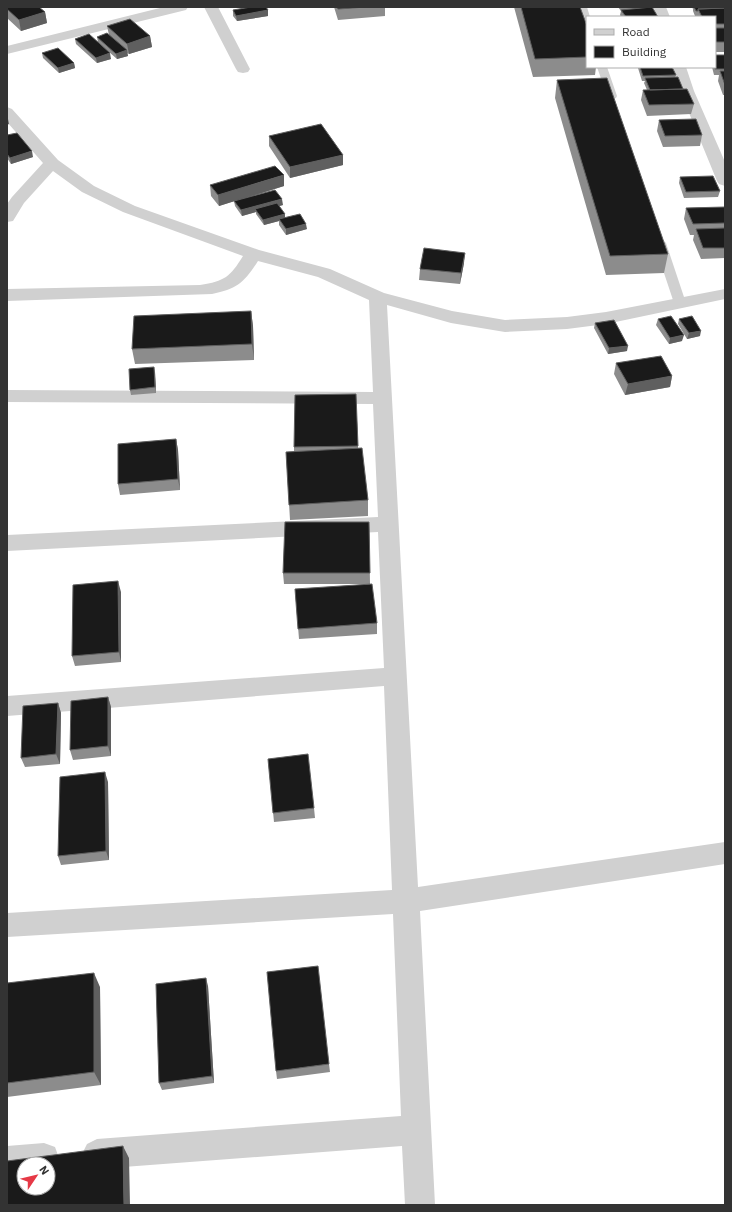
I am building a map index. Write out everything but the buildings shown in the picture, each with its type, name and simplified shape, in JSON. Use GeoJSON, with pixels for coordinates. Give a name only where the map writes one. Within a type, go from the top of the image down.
{"type":"FeatureCollection","features":[{"type":"Feature","properties":{"kind":"street"},"geometry":{"type":"LineString","coordinates":[[7,50],[181,7]]}},
{"type":"Feature","properties":{"kind":"street"},"geometry":{"type":"LineString","coordinates":[[211,7],[243,69]]}},
{"type":"Feature","properties":{"kind":"street"},"geometry":{"type":"LineString","coordinates":[[679,68],[687,91],[725,181]]}},
{"type":"Feature","properties":{"kind":"street"},"geometry":{"type":"LineString","coordinates":[[7,112],[14,132],[38,150],[52,163],[88,189],[129,209],[254,254],[324,273],[378,297],[451,317],[504,326],[575,322],[606,318],[725,294]]}},
{"type":"Feature","properties":{"kind":"street"},"geometry":{"type":"LineString","coordinates":[[7,217],[18,200],[52,163]]}},
{"type":"Feature","properties":{"kind":"street"},"geometry":{"type":"LineString","coordinates":[[7,295],[200,290],[220,288],[239,278],[254,254]]}},
{"type":"Feature","properties":{"kind":"street"},"geometry":{"type":"LineString","coordinates":[[378,297],[420,1205]]}},
{"type":"Feature","properties":{"kind":"street"},"geometry":{"type":"LineString","coordinates":[[7,396],[383,398]]}},
{"type":"Feature","properties":{"kind":"street"},"geometry":{"type":"LineString","coordinates":[[7,543],[389,524]]}},
{"type":"Feature","properties":{"kind":"street"},"geometry":{"type":"LineString","coordinates":[[7,706],[396,676]]}},
{"type":"Feature","properties":{"kind":"street"},"geometry":{"type":"LineString","coordinates":[[7,925],[406,901],[725,852]]}},
{"type":"Feature","properties":{"kind":"street"},"geometry":{"type":"LineString","coordinates":[[7,1161],[416,1130]]}},
{"type":"Feature","properties":{"kind":"lane"},"geometry":{"type":"LineString","coordinates":[[582,7],[586,18]]}},
{"type":"Feature","properties":{"kind":"lane"},"geometry":{"type":"LineString","coordinates":[[602,68],[614,104]]}},
{"type":"Feature","properties":{"kind":"lane"},"geometry":{"type":"LineString","coordinates":[[655,229],[680,303]]}}]}
